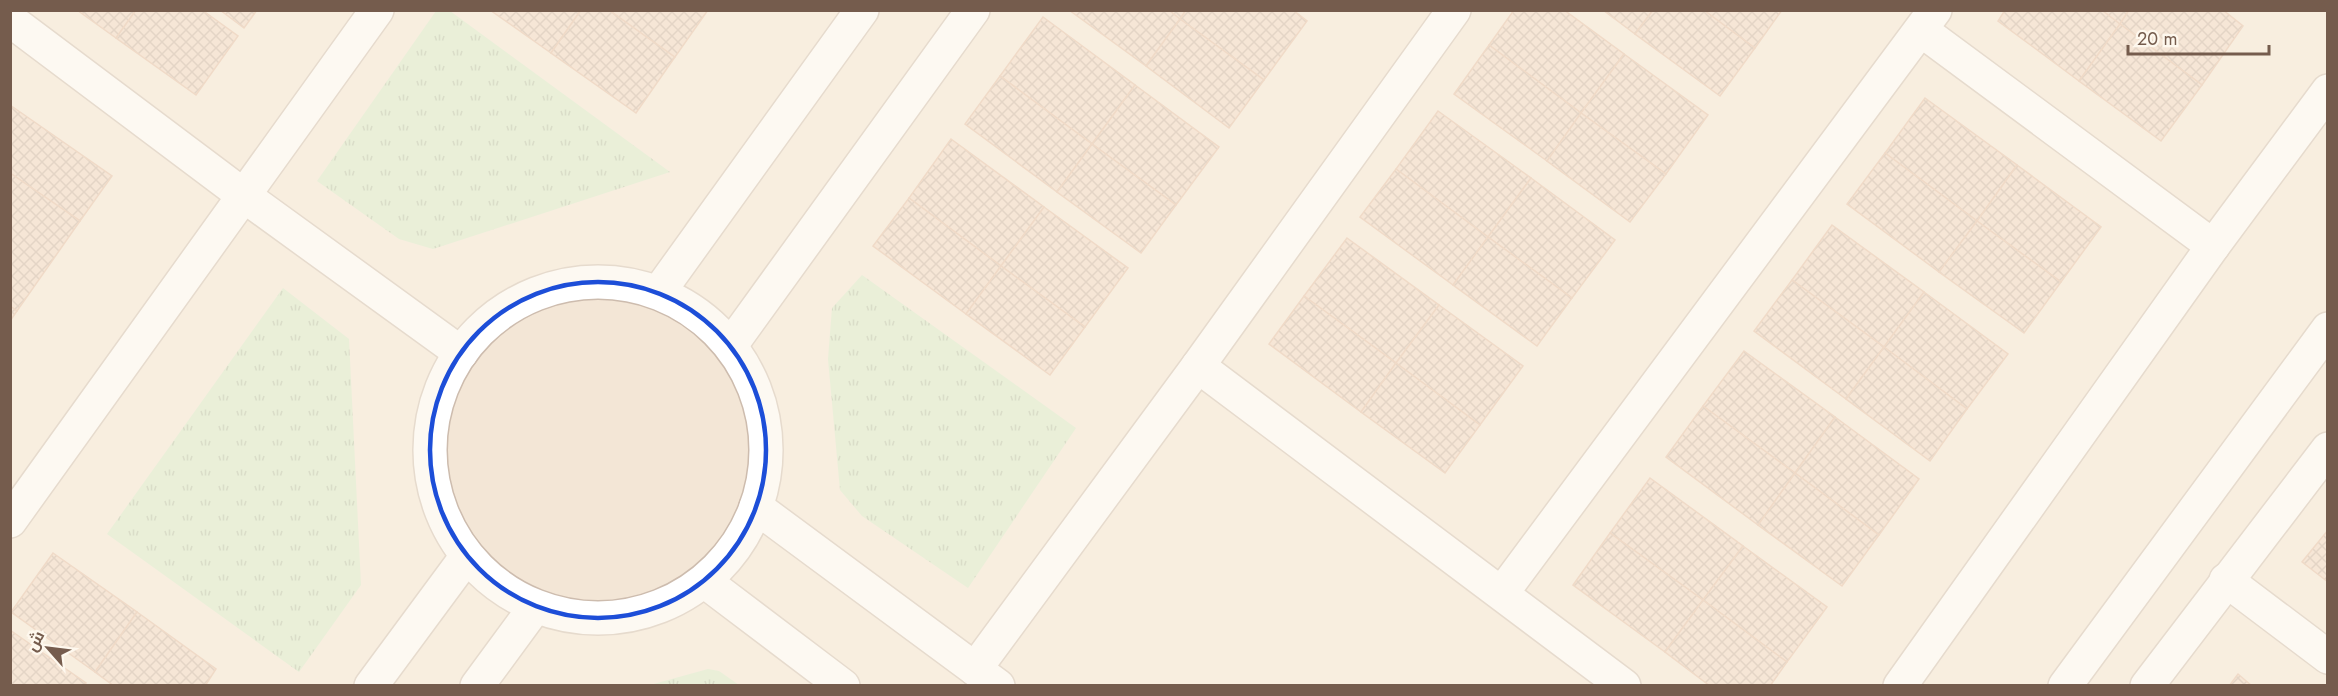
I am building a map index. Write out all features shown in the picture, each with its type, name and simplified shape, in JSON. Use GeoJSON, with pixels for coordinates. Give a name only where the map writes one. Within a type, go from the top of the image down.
{"type":"FeatureCollection","features":[{"type":"Feature","properties":{"kind":"street"},"geometry":{"type":"LineString","coordinates":[[15,507],[377,10]]}},
{"type":"Feature","properties":{"kind":"street"},"geometry":{"type":"LineString","coordinates":[[661,289],[862,10]]}},
{"type":"Feature","properties":{"kind":"street"},"geometry":{"type":"LineString","coordinates":[[732,345],[973,10]]}},
{"type":"Feature","properties":{"kind":"street"},"geometry":{"type":"LineString","coordinates":[[756,507],[987,677],[1198,366],[1454,10]]}},
{"type":"Feature","properties":{"kind":"street"},"geometry":{"type":"LineString","coordinates":[[10,20],[243,195],[461,353]]}},
{"type":"Feature","properties":{"kind":"street"},"geometry":{"type":"LineString","coordinates":[[1502,593],[1928,20],[2213,246]]}},
{"type":"Feature","properties":{"kind":"street"},"geometry":{"type":"LineString","coordinates":[[1900,686],[2213,246],[2328,91]]}},
{"type":"Feature","properties":{"kind":"street"},"geometry":{"type":"LineString","coordinates":[[620,281],[661,289],[694,310],[732,345],[760,404],[766,449],[756,507],[707,583],[648,611],[606,618],[563,615],[535,607],[492,582],[467,556],[444,519],[432,477],[431,434],[441,391],[461,353],[490,321],[526,297],[568,284],[620,281]]}},
{"type":"Feature","properties":{"kind":"street"},"geometry":{"type":"LineString","coordinates":[[2065,686],[2328,329]]}},
{"type":"Feature","properties":{"kind":"street"},"geometry":{"type":"LineString","coordinates":[[1198,366],[1624,686]]}},
{"type":"Feature","properties":{"kind":"street"},"geometry":{"type":"LineString","coordinates":[[2147,686],[2328,449]]}},
{"type":"Feature","properties":{"kind":"street"},"geometry":{"type":"LineString","coordinates":[[371,686],[467,556]]}},
{"type":"Feature","properties":{"kind":"street"},"geometry":{"type":"LineString","coordinates":[[2226,580],[2328,657]]}},
{"type":"Feature","properties":{"kind":"street"},"geometry":{"type":"LineString","coordinates":[[707,583],[843,686]]}},
{"type":"Feature","properties":{"kind":"street"},"geometry":{"type":"LineString","coordinates":[[477,686],[535,607]]}},
{"type":"Feature","properties":{"kind":"highlighted area"},"geometry":{"type":"Polygon","coordinates":[[[620,281],[661,289],[694,310],[731,345],[760,404],[767,449],[756,507],[707,583],[648,611],[606,618],[563,615],[535,607],[492,582],[467,556],[444,519],[432,477],[431,434],[441,391],[461,353],[490,321],[527,297],[568,284],[620,281]]]}},
{"type":"Feature","properties":{"kind":"shaded area"},"geometry":{"type":"Polygon","coordinates":[[[10,11],[2327,11],[2327,685],[11,685],[10,11]]]}},
{"type":"Feature","properties":{"kind":"green space"},"geometry":{"type":"Polygon","coordinates":[[[436,11],[450,11],[670,172],[433,249],[399,239],[317,181],[436,11]]]}},
{"type":"Feature","properties":{"kind":"green space"},"geometry":{"type":"Polygon","coordinates":[[[862,275],[1076,428],[968,588],[862,516],[840,490],[828,359],[832,308],[862,275]]]}},
{"type":"Feature","properties":{"kind":"green space"},"geometry":{"type":"Polygon","coordinates":[[[283,288],[349,339],[361,585],[299,672],[107,534],[283,288]]]}},
{"type":"Feature","properties":{"kind":"green space"},"geometry":{"type":"Polygon","coordinates":[[[708,669],[719,671],[739,685],[650,685],[708,669]]]}},
{"type":"Feature","properties":{"kind":"building"},"geometry":{"type":"Polygon","coordinates":[[[77,10],[136,10],[116,38],[77,10]]]}},
{"type":"Feature","properties":{"kind":"building"},"geometry":{"type":"Polygon","coordinates":[[[136,10],[202,10],[238,36],[196,95],[116,38],[136,10]]]}},
{"type":"Feature","properties":{"kind":"building"},"geometry":{"type":"Polygon","coordinates":[[[220,10],[257,10],[244,28],[220,10]]]}},
{"type":"Feature","properties":{"kind":"building"},"geometry":{"type":"Polygon","coordinates":[[[490,10],[581,10],[551,53],[490,10]]]}},
{"type":"Feature","properties":{"kind":"building"},"geometry":{"type":"Polygon","coordinates":[[[581,10],[609,10],[675,57],[636,113],[551,53],[581,10]]]}},
{"type":"Feature","properties":{"kind":"building"},"geometry":{"type":"Polygon","coordinates":[[[609,10],[708,10],[675,57],[609,10]]]}},
{"type":"Feature","properties":{"kind":"building"},"geometry":{"type":"Polygon","coordinates":[[[1069,10],[1169,10],[1180,19],[1146,66],[1069,10]]]}},
{"type":"Feature","properties":{"kind":"building"},"geometry":{"type":"Polygon","coordinates":[[[1169,10],[1186,10],[1180,19],[1169,10]]]}},
{"type":"Feature","properties":{"kind":"building"},"geometry":{"type":"Polygon","coordinates":[[[1186,10],[1293,10],[1307,21],[1264,80],[1180,19],[1186,10]]]}},
{"type":"Feature","properties":{"kind":"building"},"geometry":{"type":"Polygon","coordinates":[[[1514,10],[1564,10],[1624,54],[1581,113],[1489,45],[1514,10]]]}},
{"type":"Feature","properties":{"kind":"building"},"geometry":{"type":"Polygon","coordinates":[[[1603,10],[1653,10],[1635,34],[1603,10]]]}},
{"type":"Feature","properties":{"kind":"building"},"geometry":{"type":"Polygon","coordinates":[[[1653,10],[1704,10],[1755,48],[1720,96],[1635,34],[1653,10]]]}},
{"type":"Feature","properties":{"kind":"building"},"geometry":{"type":"Polygon","coordinates":[[[1704,10],[1782,10],[1755,48],[1704,10]]]}},
{"type":"Feature","properties":{"kind":"building"},"geometry":{"type":"Polygon","coordinates":[[[2005,10],[2102,10],[2120,24],[2079,81],[1998,21],[2005,10]]]}},
{"type":"Feature","properties":{"kind":"building"},"geometry":{"type":"Polygon","coordinates":[[[2102,10],[2129,10],[2120,24],[2102,10]]]}},
{"type":"Feature","properties":{"kind":"building"},"geometry":{"type":"Polygon","coordinates":[[[2129,10],[2223,10],[2243,26],[2202,85],[2120,24],[2129,10]]]}},
{"type":"Feature","properties":{"kind":"building"},"geometry":{"type":"Polygon","coordinates":[[[1043,17],[1135,85],[1092,144],[1000,76],[1043,17]]]}},
{"type":"Feature","properties":{"kind":"building"},"geometry":{"type":"Polygon","coordinates":[[[1180,19],[1264,80],[1229,128],[1146,66],[1180,19]]]}},
{"type":"Feature","properties":{"kind":"building"},"geometry":{"type":"Polygon","coordinates":[[[2120,24],[2202,85],[2161,141],[2079,81],[2120,24]]]}},
{"type":"Feature","properties":{"kind":"building"},"geometry":{"type":"Polygon","coordinates":[[[1489,45],[1581,113],[1547,161],[1454,94],[1489,45]]]}},
{"type":"Feature","properties":{"kind":"building"},"geometry":{"type":"Polygon","coordinates":[[[1624,54],[1708,115],[1666,174],[1581,113],[1624,54]]]}},
{"type":"Feature","properties":{"kind":"building"},"geometry":{"type":"Polygon","coordinates":[[[1000,76],[1092,144],[1057,192],[965,124],[1000,76]]]}},
{"type":"Feature","properties":{"kind":"building"},"geometry":{"type":"Polygon","coordinates":[[[1135,85],[1219,147],[1176,205],[1092,144],[1135,85]]]}},
{"type":"Feature","properties":{"kind":"building"},"geometry":{"type":"Polygon","coordinates":[[[1925,98],[2017,165],[1977,221],[1885,153],[1925,98]]]}},
{"type":"Feature","properties":{"kind":"building"},"geometry":{"type":"Polygon","coordinates":[[[10,105],[112,176],[80,221],[10,173],[10,105]]]}},
{"type":"Feature","properties":{"kind":"building"},"geometry":{"type":"Polygon","coordinates":[[[1438,111],[1531,178],[1488,237],[1396,169],[1438,111]]]}},
{"type":"Feature","properties":{"kind":"building"},"geometry":{"type":"Polygon","coordinates":[[[1581,113],[1666,174],[1630,222],[1547,161],[1581,113]]]}},
{"type":"Feature","properties":{"kind":"building"},"geometry":{"type":"Polygon","coordinates":[[[951,139],[1044,207],[1001,266],[909,198],[951,139]]]}},
{"type":"Feature","properties":{"kind":"building"},"geometry":{"type":"Polygon","coordinates":[[[1092,144],[1176,205],[1141,253],[1057,192],[1092,144]]]}},
{"type":"Feature","properties":{"kind":"building"},"geometry":{"type":"Polygon","coordinates":[[[1885,153],[1977,221],[1939,272],[1847,204],[1885,153]]]}},
{"type":"Feature","properties":{"kind":"building"},"geometry":{"type":"Polygon","coordinates":[[[2017,165],[2101,227],[2061,282],[1977,221],[2017,165]]]}},
{"type":"Feature","properties":{"kind":"building"},"geometry":{"type":"Polygon","coordinates":[[[1396,169],[1488,237],[1453,285],[1360,217],[1396,169]]]}},
{"type":"Feature","properties":{"kind":"building"},"geometry":{"type":"Polygon","coordinates":[[[10,173],[80,221],[17,311],[10,306],[10,173]]]}},
{"type":"Feature","properties":{"kind":"building"},"geometry":{"type":"Polygon","coordinates":[[[1531,178],[1615,240],[1572,298],[1488,237],[1531,178]]]}},
{"type":"Feature","properties":{"kind":"building"},"geometry":{"type":"Polygon","coordinates":[[[909,198],[1001,266],[966,314],[873,246],[909,198]]]}},
{"type":"Feature","properties":{"kind":"building"},"geometry":{"type":"Polygon","coordinates":[[[1044,207],[1128,268],[1085,327],[1001,266],[1044,207]]]}},
{"type":"Feature","properties":{"kind":"building"},"geometry":{"type":"Polygon","coordinates":[[[1977,221],[2061,282],[2024,333],[1939,272],[1977,221]]]}},
{"type":"Feature","properties":{"kind":"building"},"geometry":{"type":"Polygon","coordinates":[[[1832,225],[1924,292],[1884,347],[1792,280],[1832,225]]]}},
{"type":"Feature","properties":{"kind":"building"},"geometry":{"type":"Polygon","coordinates":[[[1488,237],[1572,298],[1537,346],[1453,285],[1488,237]]]}},
{"type":"Feature","properties":{"kind":"building"},"geometry":{"type":"Polygon","coordinates":[[[1347,238],[1439,305],[1396,363],[1304,296],[1347,238]]]}},
{"type":"Feature","properties":{"kind":"building"},"geometry":{"type":"Polygon","coordinates":[[[1001,266],[1085,327],[1050,375],[966,314],[1001,266]]]}},
{"type":"Feature","properties":{"kind":"building"},"geometry":{"type":"Polygon","coordinates":[[[1792,280],[1884,347],[1846,399],[1754,331],[1792,280]]]}},
{"type":"Feature","properties":{"kind":"building"},"geometry":{"type":"Polygon","coordinates":[[[1924,292],[2008,354],[1967,409],[1884,347],[1924,292]]]}},
{"type":"Feature","properties":{"kind":"building"},"geometry":{"type":"Polygon","coordinates":[[[1304,296],[1396,363],[1361,412],[1269,344],[1304,296]]]}},
{"type":"Feature","properties":{"kind":"building"},"geometry":{"type":"Polygon","coordinates":[[[1439,305],[1523,366],[1480,425],[1396,363],[1439,305]]]}},
{"type":"Feature","properties":{"kind":"building"},"geometry":{"type":"Polygon","coordinates":[[[10,306],[17,311],[10,321],[10,306]]]}},
{"type":"Feature","properties":{"kind":"building"},"geometry":{"type":"Polygon","coordinates":[[[1884,347],[1967,409],[1930,461],[1846,399],[1884,347]]]}},
{"type":"Feature","properties":{"kind":"building"},"geometry":{"type":"Polygon","coordinates":[[[1744,351],[1835,417],[1795,473],[1703,406],[1744,351]]]}},
{"type":"Feature","properties":{"kind":"building"},"geometry":{"type":"Polygon","coordinates":[[[1396,363],[1480,425],[1445,473],[1361,412],[1396,363]]]}},
{"type":"Feature","properties":{"kind":"building"},"geometry":{"type":"Polygon","coordinates":[[[1703,406],[1795,473],[1758,525],[1666,457],[1703,406]]]}},
{"type":"Feature","properties":{"kind":"building"},"geometry":{"type":"Polygon","coordinates":[[[1835,417],[1919,479],[1879,535],[1795,473],[1835,417]]]}},
{"type":"Feature","properties":{"kind":"building"},"geometry":{"type":"Polygon","coordinates":[[[1795,473],[1879,535],[1842,586],[1758,525],[1795,473]]]}},
{"type":"Feature","properties":{"kind":"building"},"geometry":{"type":"Polygon","coordinates":[[[1650,478],[1743,546],[1703,600],[1610,533],[1650,478]]]}},
{"type":"Feature","properties":{"kind":"building"},"geometry":{"type":"Polygon","coordinates":[[[2328,530],[2328,582],[2302,562],[2328,530]]]}},
{"type":"Feature","properties":{"kind":"building"},"geometry":{"type":"Polygon","coordinates":[[[1610,533],[1703,600],[1665,652],[1573,585],[1610,533]]]}},
{"type":"Feature","properties":{"kind":"building"},"geometry":{"type":"Polygon","coordinates":[[[1743,546],[1827,607],[1787,662],[1703,600],[1743,546]]]}},
{"type":"Feature","properties":{"kind":"building"},"geometry":{"type":"Polygon","coordinates":[[[53,553],[137,612],[95,672],[11,612],[53,553]]]}},
{"type":"Feature","properties":{"kind":"building"},"geometry":{"type":"Polygon","coordinates":[[[1703,600],[1787,662],[1770,686],[1710,686],[1665,652],[1703,600]]]}},
{"type":"Feature","properties":{"kind":"building"},"geometry":{"type":"Polygon","coordinates":[[[137,612],[216,669],[205,686],[114,686],[95,672],[137,612]]]}},
{"type":"Feature","properties":{"kind":"building"},"geometry":{"type":"Polygon","coordinates":[[[10,630],[86,683],[84,686],[10,686],[10,630]]]}},
{"type":"Feature","properties":{"kind":"building"},"geometry":{"type":"Polygon","coordinates":[[[2238,674],[2252,686],[2229,686],[2238,674]]]}}]}
